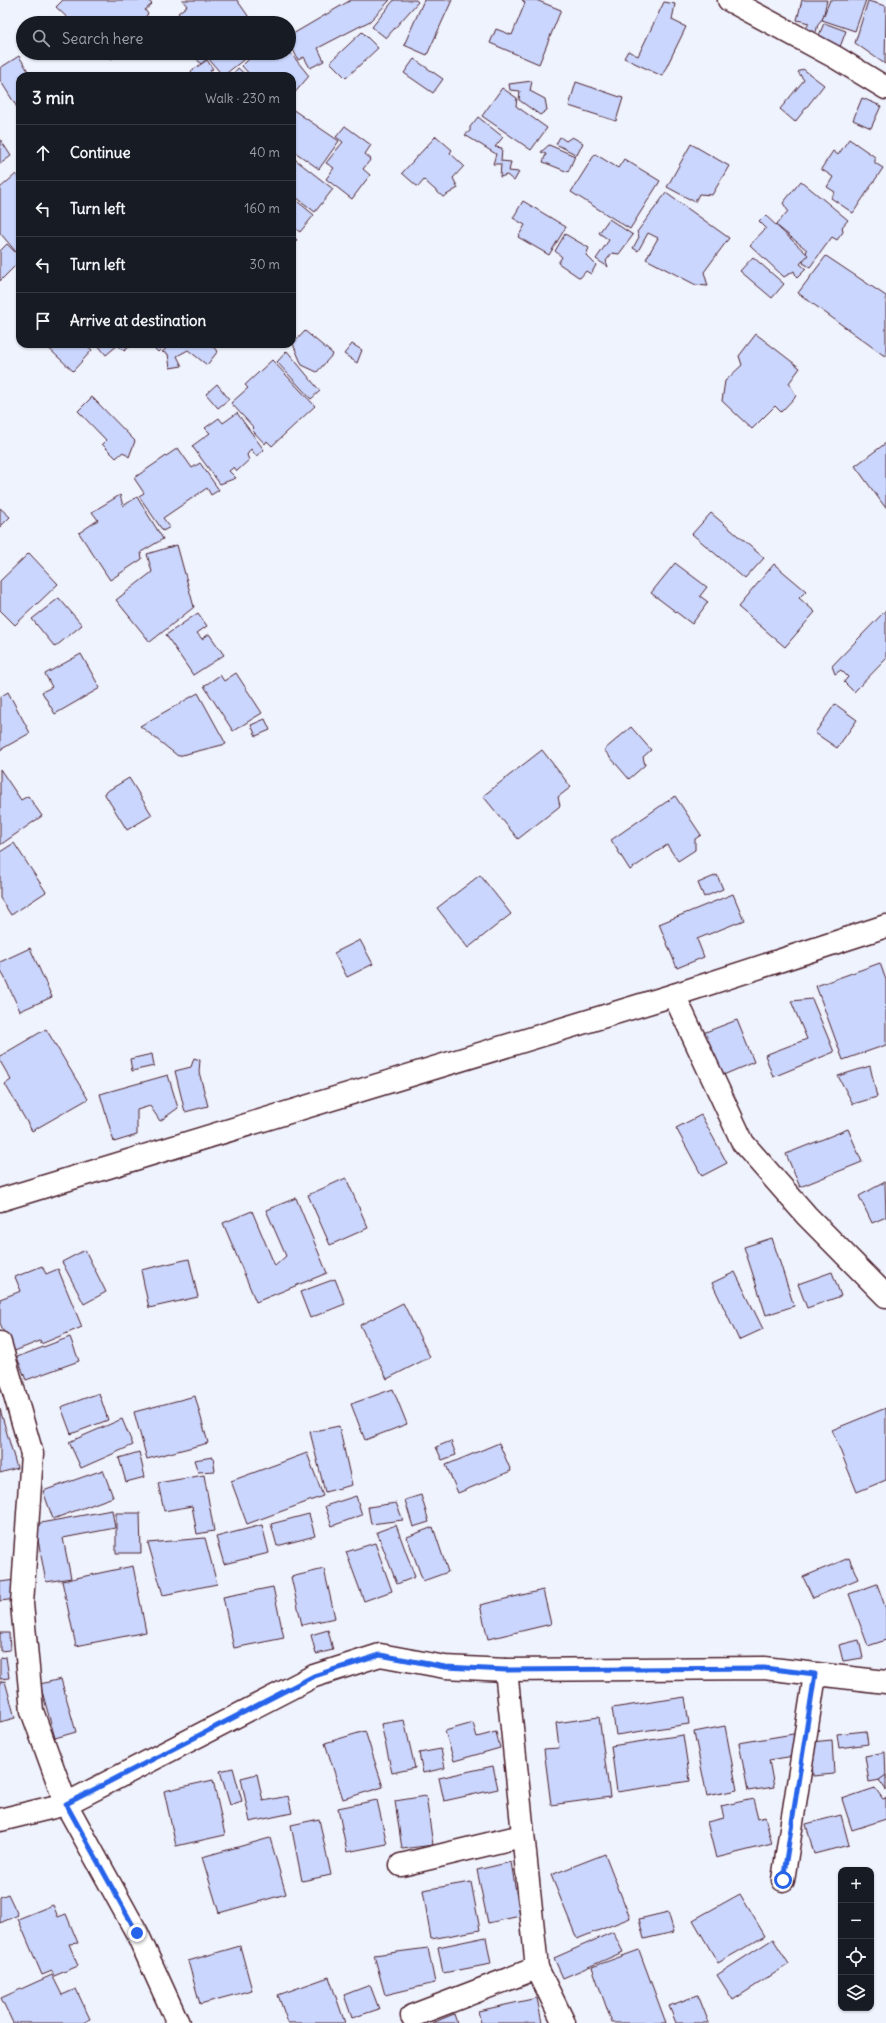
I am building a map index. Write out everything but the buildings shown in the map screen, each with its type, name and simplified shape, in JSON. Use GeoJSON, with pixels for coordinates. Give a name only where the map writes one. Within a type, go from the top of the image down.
{"type":"FeatureCollection","features":[{"type":"Feature","properties":{"kind":"street"},"geometry":{"type":"LineString","coordinates":[[729,0],[835,57],[886,88]]}},
{"type":"Feature","properties":{"kind":"street"},"geometry":{"type":"LineString","coordinates":[[0,1200],[674,995],[886,926]]}},
{"type":"Feature","properties":{"kind":"street"},"geometry":{"type":"LineString","coordinates":[[674,995],[743,1143],[807,1216],[886,1296]]}},
{"type":"Feature","properties":{"kind":"street"},"geometry":{"type":"LineString","coordinates":[[0,1343],[32,1454],[22,1604],[32,1711],[66,1804],[137,1933],[178,2023]]}},
{"type":"Feature","properties":{"kind":"street"},"geometry":{"type":"LineString","coordinates":[[0,1820],[66,1804],[314,1676],[380,1655],[445,1667],[506,1670],[764,1668],[886,1682]]}},
{"type":"Feature","properties":{"kind":"street"},"geometry":{"type":"LineString","coordinates":[[506,1670],[536,1968],[564,2023]]}},
{"type":"Feature","properties":{"kind":"street"},"geometry":{"type":"LineString","coordinates":[[783,1880],[815,1674]]}},
{"type":"Feature","properties":{"kind":"street"},"geometry":{"type":"LineString","coordinates":[[401,1865],[522,1836]]}},
{"type":"Feature","properties":{"kind":"street"},"geometry":{"type":"LineString","coordinates":[[412,2016],[536,1968]]}},
{"type":"Feature","properties":{"kind":"route"},"geometry":{"type":"LineString","coordinates":[[137,1933],[66,1804],[314,1676],[380,1655],[445,1667],[506,1670],[764,1668],[815,1674],[783,1880]]}}]}
